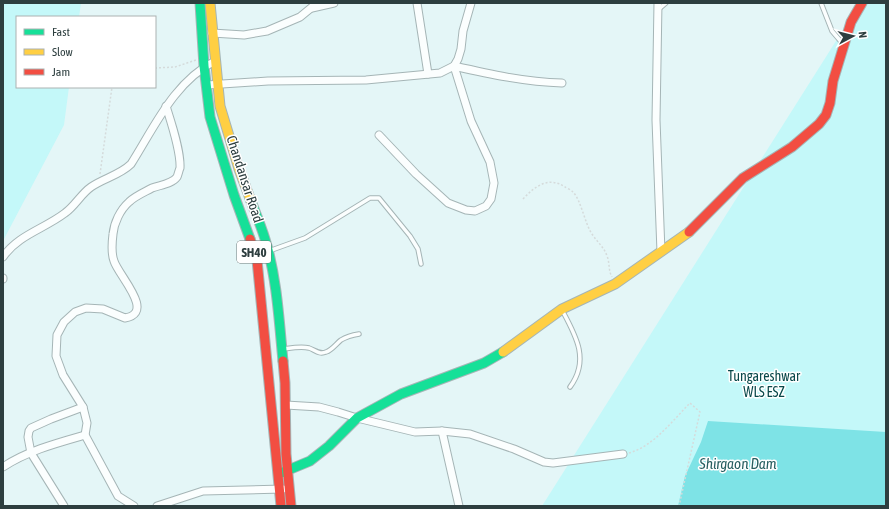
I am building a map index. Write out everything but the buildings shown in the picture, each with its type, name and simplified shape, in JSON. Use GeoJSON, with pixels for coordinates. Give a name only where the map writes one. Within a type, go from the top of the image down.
{"type":"FeatureCollection","features":[{"type":"Feature","properties":{"kind":"main road","name":"Chandansar Road"},"geometry":{"type":"LineString","coordinates":[[200,3],[204,66],[210,117],[234,195],[257,260],[281,506]]}},
{"type":"Feature","properties":{"kind":"main road"},"geometry":{"type":"LineString","coordinates":[[210,3],[220,106],[239,169],[265,239],[272,269],[282,349],[286,406],[287,472],[291,506]]}},
{"type":"Feature","properties":{"kind":"main road"},"geometry":{"type":"LineString","coordinates":[[278,474],[287,472],[310,461],[329,446],[357,418],[401,394],[484,363],[496,357],[562,309],[615,284],[687,234],[743,178],[792,147],[819,124],[826,115],[843,44],[851,22],[862,3]]}},
{"type":"Feature","properties":{"kind":"street"},"geometry":{"type":"LineString","coordinates":[[212,33],[244,35],[267,31],[300,17],[317,3]]}},
{"type":"Feature","properties":{"kind":"street"},"geometry":{"type":"LineString","coordinates":[[310,9],[334,3]]}},
{"type":"Feature","properties":{"kind":"street"},"geometry":{"type":"LineString","coordinates":[[418,3],[428,74]]}},
{"type":"Feature","properties":{"kind":"street"},"geometry":{"type":"LineString","coordinates":[[207,85],[268,81],[366,80],[440,73],[454,66],[458,59],[463,31],[471,3]]}},
{"type":"Feature","properties":{"kind":"street"},"geometry":{"type":"LineString","coordinates":[[658,3],[656,120],[661,252]]}},
{"type":"Feature","properties":{"kind":"street"},"geometry":{"type":"LineString","coordinates":[[3,258],[8,250],[24,236],[55,220],[66,212],[89,188],[98,182],[126,169],[131,164],[166,106],[181,87],[204,66],[215,61]]}},
{"type":"Feature","properties":{"kind":"street"},"geometry":{"type":"LineString","coordinates":[[454,66],[498,76],[543,83],[562,83]]}},
{"type":"Feature","properties":{"kind":"street"},"geometry":{"type":"LineString","coordinates":[[379,135],[416,174],[448,203],[466,210],[475,211],[486,206],[491,199],[494,183],[490,162],[471,121],[454,66]]}},
{"type":"Feature","properties":{"kind":"street"},"geometry":{"type":"LineString","coordinates":[[134,506],[118,496],[85,435],[86,424],[83,407],[63,375],[56,356],[57,336],[64,322],[75,312],[86,308],[103,309],[125,318],[134,314],[136,311],[137,306],[135,296],[117,270],[113,260],[113,232],[120,213],[129,201],[153,188],[172,181],[178,176],[180,168],[179,158],[166,106]]}},
{"type":"Feature","properties":{"kind":"street"},"geometry":{"type":"LineString","coordinates":[[286,406],[319,408],[414,432],[456,431],[470,434],[514,449],[544,462],[553,463],[623,454]]}},
{"type":"Feature","properties":{"kind":"street"},"geometry":{"type":"LineString","coordinates":[[64,506],[31,453],[28,431],[31,428],[51,419],[83,407]]}},
{"type":"Feature","properties":{"kind":"street"},"geometry":{"type":"LineString","coordinates":[[442,431],[459,506]]}},
{"type":"Feature","properties":{"kind":"street"},"geometry":{"type":"LineString","coordinates":[[3,467],[20,457],[85,435]]}},
{"type":"Feature","properties":{"kind":"street"},"geometry":{"type":"LineString","coordinates":[[157,506],[203,492],[289,489]]}},
{"type":"Feature","properties":{"kind":"lane"},"geometry":{"type":"LineString","coordinates":[[657,11],[666,3]]}},
{"type":"Feature","properties":{"kind":"lane"},"geometry":{"type":"LineString","coordinates":[[821,3],[832,31],[843,44]]}},
{"type":"Feature","properties":{"kind":"lane"},"geometry":{"type":"LineString","coordinates":[[268,252],[304,238],[370,198],[379,198],[410,236],[418,249],[421,264]]}},
{"type":"Feature","properties":{"kind":"lane"},"geometry":{"type":"LineString","coordinates":[[562,309],[576,336],[580,353],[579,370],[570,387]]}},
{"type":"Feature","properties":{"kind":"lane"},"geometry":{"type":"LineString","coordinates":[[282,349],[303,347],[323,353],[332,349],[342,340],[359,334]]}},
{"type":"Feature","properties":{"kind":"path"},"geometry":{"type":"LineString","coordinates":[[156,68],[175,67],[204,56]]}},
{"type":"Feature","properties":{"kind":"path"},"geometry":{"type":"LineString","coordinates":[[98,182],[112,88]]}},
{"type":"Feature","properties":{"kind":"path"},"geometry":{"type":"LineString","coordinates":[[523,199],[543,184],[553,181],[573,192],[591,233],[601,244],[608,257],[609,271],[615,284]]}},
{"type":"Feature","properties":{"kind":"path"},"geometry":{"type":"LineString","coordinates":[[623,454],[638,450],[655,438],[690,403],[700,412],[678,506]]}},
{"type":"Feature","properties":{"kind":"green space"},"geometry":{"type":"Polygon","coordinates":[[[3,3],[81,3],[79,16],[16,16],[16,88],[69,88],[64,125],[3,241],[3,3]]]}},
{"type":"Feature","properties":{"kind":"green space","name":"Tungareshwar WLS ESZ"},"geometry":{"type":"Polygon","coordinates":[[[860,3],[886,3],[886,506],[542,506],[860,3]]]}},
{"type":"Feature","properties":{"kind":"water","name":"Shirgaon Dam"},"geometry":{"type":"Polygon","coordinates":[[[708,421],[886,432],[886,506],[678,506],[685,476],[701,442],[708,421]]]}},
{"type":"Feature","properties":{"kind":"traffic: fast"},"geometry":{"type":"LineString","coordinates":[[200,3],[204,66],[210,117],[234,195],[250,239]]}},
{"type":"Feature","properties":{"kind":"traffic: fast"},"geometry":{"type":"LineString","coordinates":[[251,201],[269,254],[277,299],[283,361]]}},
{"type":"Feature","properties":{"kind":"traffic: fast"},"geometry":{"type":"LineString","coordinates":[[281,473],[310,461],[329,446],[357,418],[401,394],[484,363],[503,352]]}},
{"type":"Feature","properties":{"kind":"traffic: slow"},"geometry":{"type":"LineString","coordinates":[[210,3],[220,106],[239,169],[251,201]]}},
{"type":"Feature","properties":{"kind":"traffic: slow"},"geometry":{"type":"LineString","coordinates":[[503,352],[562,309],[615,284],[689,232]]}},
{"type":"Feature","properties":{"kind":"traffic: jam"},"geometry":{"type":"LineString","coordinates":[[689,232],[743,178],[792,147],[819,124],[826,115],[830,103],[833,81],[851,22],[862,3]]}},
{"type":"Feature","properties":{"kind":"traffic: jam"},"geometry":{"type":"LineString","coordinates":[[250,239],[257,260],[281,506]]}},
{"type":"Feature","properties":{"kind":"traffic: jam"},"geometry":{"type":"LineString","coordinates":[[283,361],[285,383],[286,454],[291,506]]}}]}
